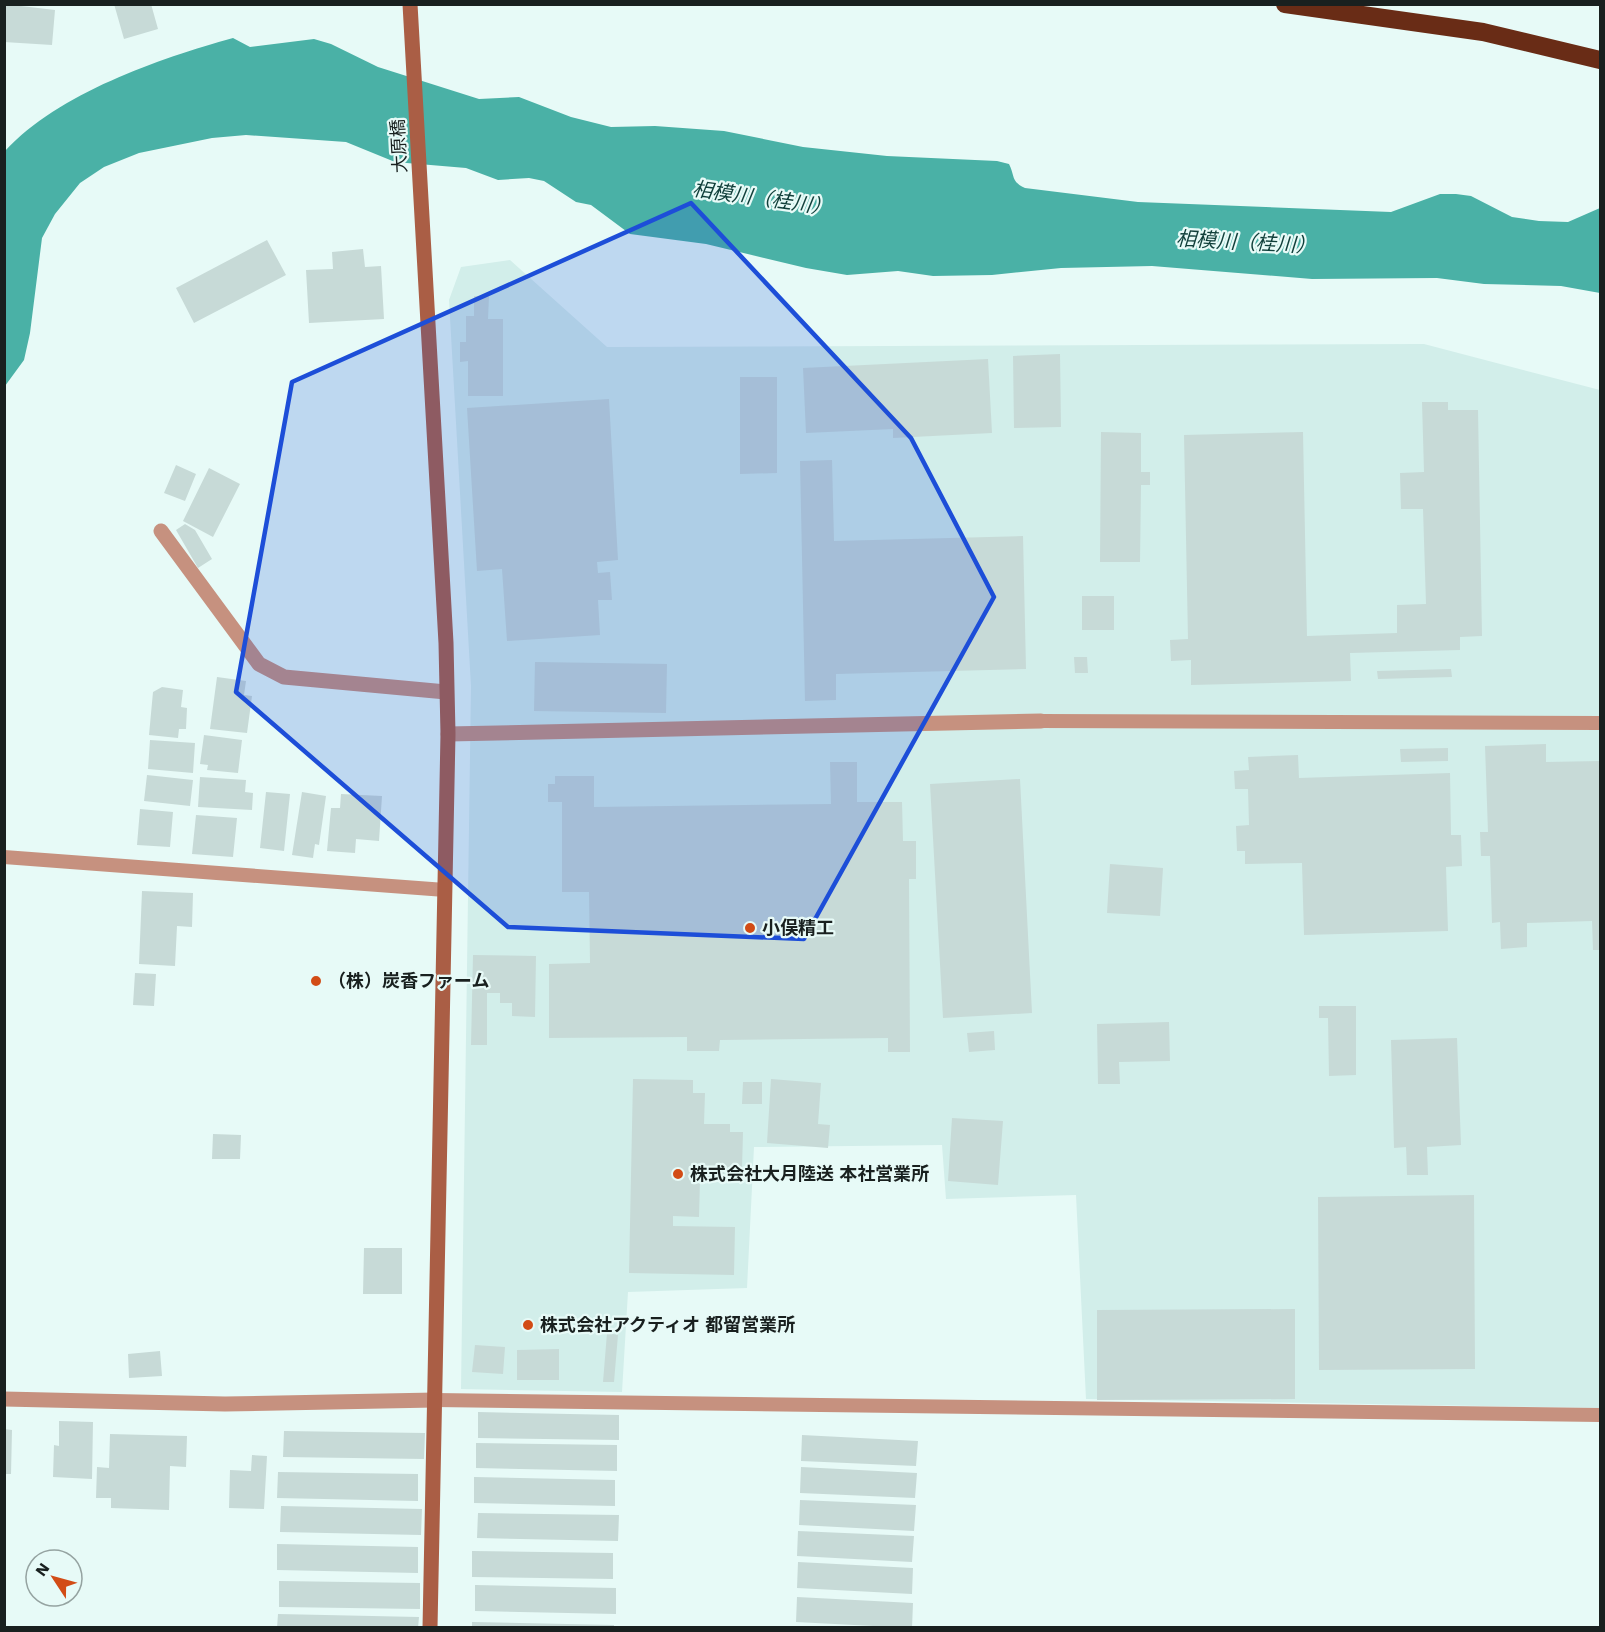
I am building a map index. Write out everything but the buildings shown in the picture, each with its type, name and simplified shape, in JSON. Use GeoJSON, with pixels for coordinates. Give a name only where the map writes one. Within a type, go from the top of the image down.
{"type":"FeatureCollection","features":[{"type":"Feature","properties":{"kind":"highway"},"geometry":{"type":"LineString","coordinates":[[1285,4],[1483,32],[1600,60]]}},
{"type":"Feature","properties":{"kind":"street","name":"大原橋"},"geometry":{"type":"LineString","coordinates":[[410,4],[446,643],[448,734],[430,1628]]}},
{"type":"Feature","properties":{"kind":"street"},"geometry":{"type":"LineString","coordinates":[[161,531],[259,664],[284,677],[446,692]]}},
{"type":"Feature","properties":{"kind":"street"},"geometry":{"type":"LineString","coordinates":[[448,734],[1041,721]]}},
{"type":"Feature","properties":{"kind":"street"},"geometry":{"type":"LineString","coordinates":[[4,1399],[225,1404],[435,1400]]}},
{"type":"Feature","properties":{"kind":"lane"},"geometry":{"type":"LineString","coordinates":[[1041,721],[1600,723]]}},
{"type":"Feature","properties":{"kind":"lane"},"geometry":{"type":"LineString","coordinates":[[4,857],[445,890]]}},
{"type":"Feature","properties":{"kind":"lane"},"geometry":{"type":"LineString","coordinates":[[435,1400],[1600,1415]]}},
{"type":"Feature","properties":{"kind":"highlighted area"},"geometry":{"type":"Polygon","coordinates":[[[691,203],[911,438],[994,597],[804,939],[508,927],[236,692],[292,382],[691,203]]]}},
{"type":"Feature","properties":{"kind":"shaded area"},"geometry":{"type":"Polygon","coordinates":[[[510,260],[607,347],[1424,344],[1600,390],[1600,1408],[1086,1399],[1076,1195],[946,1199],[942,1145],[754,1147],[747,1288],[628,1292],[622,1392],[461,1389],[471,686],[449,300],[461,267],[510,260]]]}},
{"type":"Feature","properties":{"kind":"water","name":"相模川（桂川）"},"geometry":{"type":"Polygon","coordinates":[[[233,38],[250,47],[314,39],[331,44],[378,67],[479,99],[519,97],[571,117],[611,127],[655,126],[724,131],[803,147],[887,156],[997,161],[1009,164],[1015,181],[1025,188],[1138,202],[1391,212],[1440,194],[1456,194],[1471,196],[1512,217],[1539,221],[1568,222],[1600,208],[1600,293],[1561,286],[1484,284],[1437,278],[1312,279],[1152,266],[1061,268],[992,275],[933,276],[898,271],[847,275],[806,268],[706,244],[630,234],[591,205],[576,202],[544,181],[529,178],[498,180],[466,168],[395,162],[346,142],[246,135],[212,138],[139,153],[104,167],[80,183],[55,214],[42,238],[30,333],[24,360],[5,386],[5,151],[27,130],[81,95],[173,56],[233,38]]]}},
{"type":"Feature","properties":{"kind":"place","name":"小俣精工"},"geometry":{"type":"Point","coordinates":[750,928]}},
{"type":"Feature","properties":{"kind":"place","name":"（株）炭香ファーム"},"geometry":{"type":"Point","coordinates":[316,981]}},
{"type":"Feature","properties":{"kind":"place","name":"株式会社大月陸送 本社営業所"},"geometry":{"type":"Point","coordinates":[678,1174]}},
{"type":"Feature","properties":{"kind":"place","name":"株式会社アクティオ 都留営業所"},"geometry":{"type":"Point","coordinates":[528,1325]}}]}
